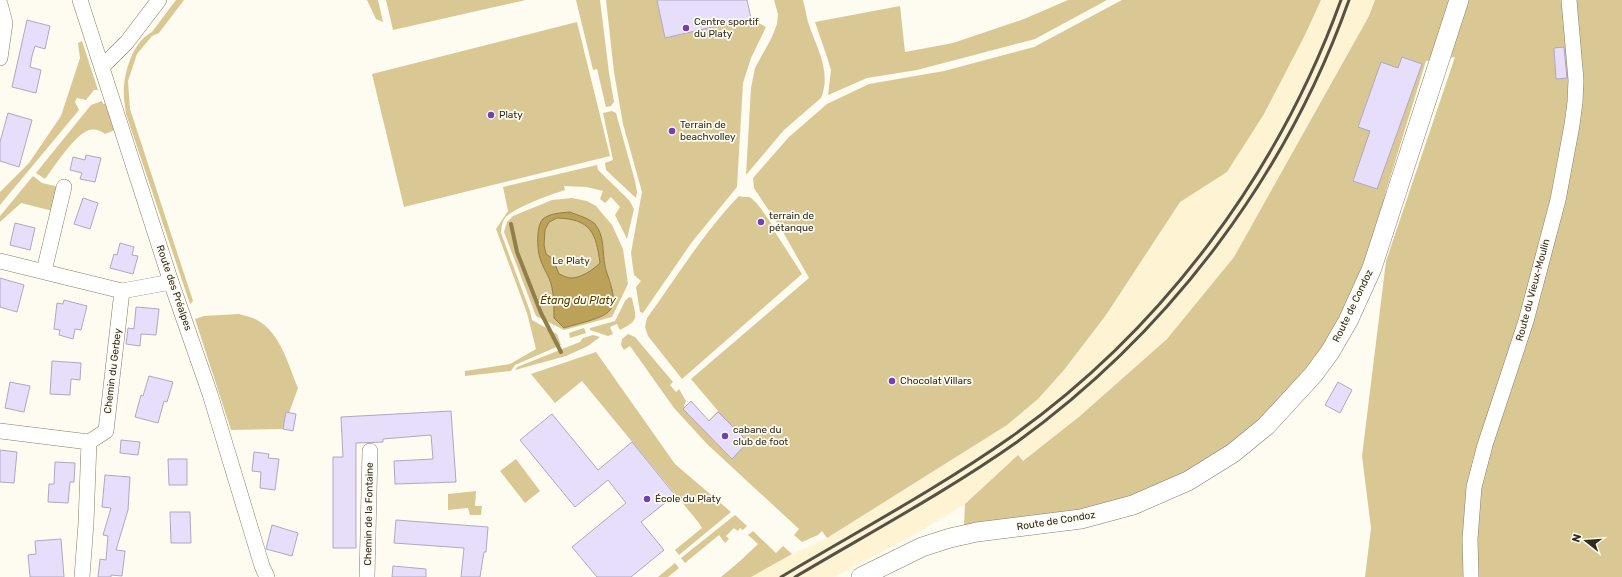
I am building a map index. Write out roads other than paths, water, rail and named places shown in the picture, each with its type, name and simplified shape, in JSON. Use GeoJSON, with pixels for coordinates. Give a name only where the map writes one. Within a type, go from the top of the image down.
{"type":"FeatureCollection","features":[{"type":"Feature","properties":{"kind":"main road","name":"Route de Condoz"},"geometry":{"type":"LineString","coordinates":[[861,577],[922,547],[950,538],[976,532],[1081,519],[1134,505],[1188,481],[1232,453],[1266,426],[1313,375],[1330,352],[1348,321],[1372,268],[1459,0]]}},
{"type":"Feature","properties":{"kind":"street","name":"Route des Préalpes"},"geometry":{"type":"LineString","coordinates":[[80,0],[171,282],[210,394],[262,566],[267,577]]}},
{"type":"Feature","properties":{"kind":"street"},"geometry":{"type":"LineString","coordinates":[[102,67],[127,42],[159,0]]}},
{"type":"Feature","properties":{"kind":"street","name":"Route du Vieux-Moulin"},"geometry":{"type":"LineString","coordinates":[[1471,577],[1470,539],[1474,487],[1526,321],[1558,200],[1572,125],[1576,80],[1569,0]]}},
{"type":"Feature","properties":{"kind":"street"},"geometry":{"type":"LineString","coordinates":[[0,4],[5,23],[0,58]]}},
{"type":"Feature","properties":{"kind":"street"},"geometry":{"type":"LineString","coordinates":[[44,271],[64,187]]}},
{"type":"Feature","properties":{"kind":"street"},"geometry":{"type":"LineString","coordinates":[[0,261],[122,291],[171,282]]}},
{"type":"Feature","properties":{"kind":"street","name":"Chemin du Gerbey"},"geometry":{"type":"LineString","coordinates":[[89,442],[106,431],[122,291]]}},
{"type":"Feature","properties":{"kind":"street"},"geometry":{"type":"LineString","coordinates":[[0,431],[89,442],[82,577]]}},
{"type":"Feature","properties":{"kind":"street","name":"Chemin de la Fontaine"},"geometry":{"type":"LineString","coordinates":[[367,577],[370,451]]}},
{"type":"Feature","properties":{"kind":"water","name":"Étang du Platy"},"geometry":{"type":"Polygon","coordinates":[[[570,212],[590,220],[598,229],[602,239],[605,266],[612,288],[613,300],[610,310],[602,316],[564,328],[554,318],[552,287],[540,258],[538,238],[539,226],[543,219],[552,214],[570,212]],[[557,218],[549,222],[545,230],[544,245],[546,254],[553,259],[559,274],[566,277],[575,278],[587,273],[600,263],[594,236],[590,230],[578,221],[557,218]]]}},
{"type":"Feature","properties":{"kind":"waterway"},"geometry":{"type":"LineString","coordinates":[[511,224],[517,252],[541,313],[561,352]]}},
{"type":"Feature","properties":{"kind":"railway"},"geometry":{"type":"LineString","coordinates":[[781,577],[926,492],[1011,437],[1066,395],[1117,348],[1165,298],[1209,244],[1249,187],[1284,127],[1315,64],[1341,0]]}},
{"type":"Feature","properties":{"kind":"railway"},"geometry":{"type":"LineString","coordinates":[[795,577],[963,478],[1017,442],[1072,399],[1124,351],[1172,300],[1216,246],[1256,189],[1292,128],[1323,65],[1349,0]]}},
{"type":"Feature","properties":{"kind":"place","name":"Centre sportif du Platy"},"geometry":{"type":"Point","coordinates":[686,28]}},
{"type":"Feature","properties":{"kind":"place","name":"Platy"},"geometry":{"type":"Point","coordinates":[491,115]}},
{"type":"Feature","properties":{"kind":"place","name":"Terrain de beachvolley"},"geometry":{"type":"Point","coordinates":[672,131]}},
{"type":"Feature","properties":{"kind":"place","name":"terrain de pétanque"},"geometry":{"type":"Point","coordinates":[761,222]}},
{"type":"Feature","properties":{"kind":"place","name":"Chocolat Villars"},"geometry":{"type":"Point","coordinates":[892,381]}},
{"type":"Feature","properties":{"kind":"place","name":"cabane du club de foot"},"geometry":{"type":"Point","coordinates":[725,436]}},
{"type":"Feature","properties":{"kind":"place","name":"École du Platy"},"geometry":{"type":"Point","coordinates":[647,499]}},
{"type":"Feature","properties":{"kind":"park label","name":"Le Platy"},"geometry":{"type":"Point","coordinates":[571,261]}}]}
